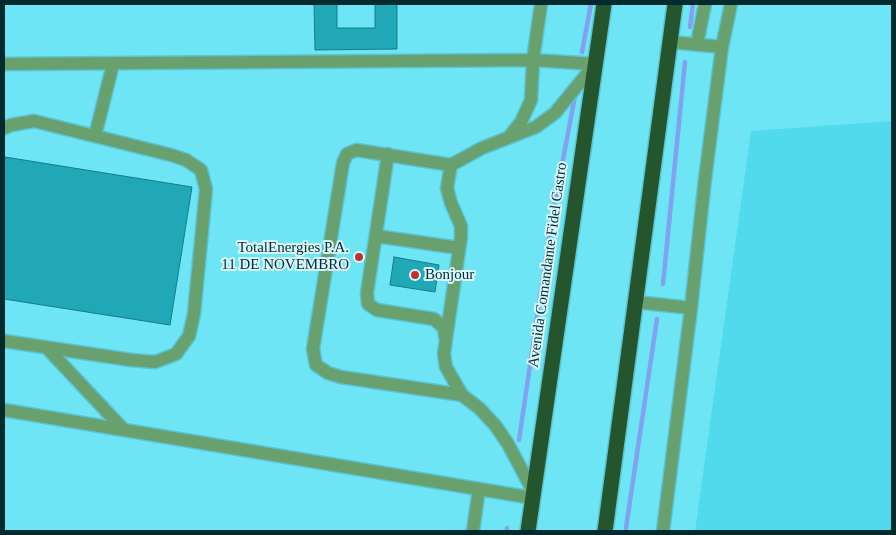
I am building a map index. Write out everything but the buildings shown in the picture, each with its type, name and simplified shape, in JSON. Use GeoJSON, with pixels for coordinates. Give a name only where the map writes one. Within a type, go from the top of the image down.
{"type":"FeatureCollection","features":[{"type":"Feature","properties":{"kind":"highway","name":"Avenida Comandante Fidel Castro"},"geometry":{"type":"LineString","coordinates":[[528,531],[604,4]]}},
{"type":"Feature","properties":{"kind":"highway"},"geometry":{"type":"LineString","coordinates":[[605,531],[675,4]]}},
{"type":"Feature","properties":{"kind":"street"},"geometry":{"type":"LineString","coordinates":[[507,139],[521,122],[531,100],[533,60],[541,4]]}},
{"type":"Feature","properties":{"kind":"street"},"geometry":{"type":"LineString","coordinates":[[698,44],[705,4]]}},
{"type":"Feature","properties":{"kind":"street"},"geometry":{"type":"LineString","coordinates":[[663,531],[692,308],[705,179],[722,47],[731,4]]}},
{"type":"Feature","properties":{"kind":"street"},"geometry":{"type":"LineString","coordinates":[[670,42],[722,47]]}},
{"type":"Feature","properties":{"kind":"street"},"geometry":{"type":"LineString","coordinates":[[4,64],[533,60],[595,64]]}},
{"type":"Feature","properties":{"kind":"street"},"geometry":{"type":"LineString","coordinates":[[95,136],[113,64]]}},
{"type":"Feature","properties":{"kind":"street"},"geometry":{"type":"LineString","coordinates":[[462,395],[341,377],[328,373],[316,365],[313,349],[343,163],[347,154],[356,150],[451,165],[482,148],[536,127],[555,113],[595,64]]}},
{"type":"Feature","properties":{"kind":"street"},"geometry":{"type":"LineString","coordinates":[[531,100],[535,109],[541,114],[547,116],[555,113]]}},
{"type":"Feature","properties":{"kind":"street"},"geometry":{"type":"LineString","coordinates":[[4,128],[34,121],[178,157],[201,170],[206,189],[194,314],[189,336],[176,354],[155,362],[4,341]]}},
{"type":"Feature","properties":{"kind":"street"},"geometry":{"type":"LineString","coordinates":[[388,154],[367,293],[368,304],[377,310],[434,319],[444,328],[446,339]]}},
{"type":"Feature","properties":{"kind":"street"},"geometry":{"type":"LineString","coordinates":[[451,165],[447,188],[461,226],[444,354],[446,367],[462,395],[479,408],[495,425],[508,444],[533,495]]}},
{"type":"Feature","properties":{"kind":"street"},"geometry":{"type":"LineString","coordinates":[[376,236],[459,248]]}},
{"type":"Feature","properties":{"kind":"street"},"geometry":{"type":"LineString","coordinates":[[636,302],[692,308]]}},
{"type":"Feature","properties":{"kind":"street"},"geometry":{"type":"LineString","coordinates":[[46,347],[123,429]]}},
{"type":"Feature","properties":{"kind":"street"},"geometry":{"type":"LineString","coordinates":[[4,410],[479,488],[533,495]]}},
{"type":"Feature","properties":{"kind":"street"},"geometry":{"type":"LineString","coordinates":[[474,531],[479,488]]}},
{"type":"Feature","properties":{"kind":"shaded area"},"geometry":{"type":"Polygon","coordinates":[[[892,121],[892,531],[695,531],[751,131],[892,121]]]}},
{"type":"Feature","properties":{"kind":"waterway"},"geometry":{"type":"LineString","coordinates":[[582,52],[591,4]]}},
{"type":"Feature","properties":{"kind":"waterway"},"geometry":{"type":"LineString","coordinates":[[690,27],[693,4]]}},
{"type":"Feature","properties":{"kind":"waterway"},"geometry":{"type":"LineString","coordinates":[[663,284],[685,62]]}},
{"type":"Feature","properties":{"kind":"waterway"},"geometry":{"type":"LineString","coordinates":[[519,440],[551,223],[575,96]]}},
{"type":"Feature","properties":{"kind":"waterway"},"geometry":{"type":"LineString","coordinates":[[626,528],[657,319]]}},
{"type":"Feature","properties":{"kind":"place","name":"TotalEnergies P.A. 11 DE NOVEMBRO"},"geometry":{"type":"Point","coordinates":[359,257]}},
{"type":"Feature","properties":{"kind":"place","name":"Bonjour"},"geometry":{"type":"Point","coordinates":[415,275]}}]}
